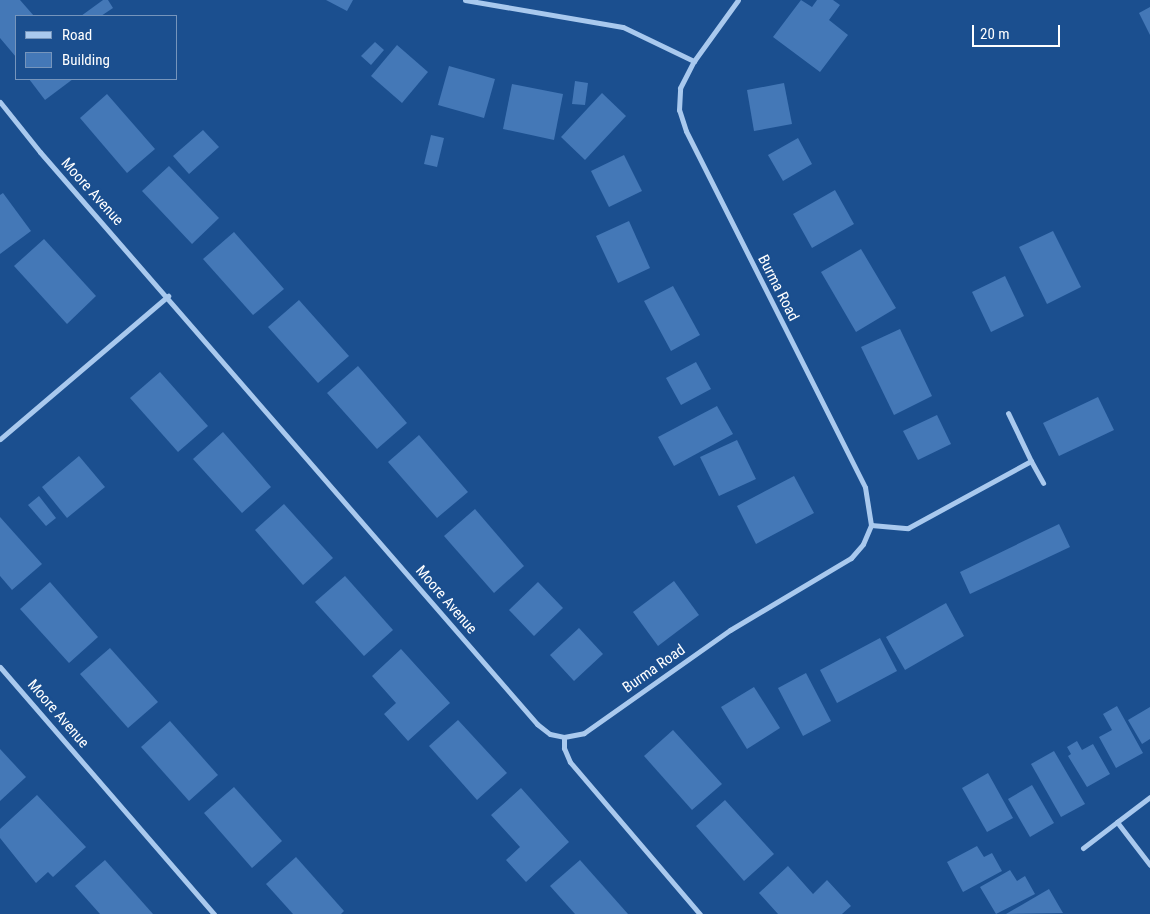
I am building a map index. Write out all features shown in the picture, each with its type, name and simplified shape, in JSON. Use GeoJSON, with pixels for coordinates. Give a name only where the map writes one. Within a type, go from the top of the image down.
{"type":"FeatureCollection","features":[{"type":"Feature","properties":{"kind":"street"},"geometry":{"type":"LineString","coordinates":[[465,0],[622,27],[694,61]]}},
{"type":"Feature","properties":{"kind":"street","name":"Burma Road"},"geometry":{"type":"LineString","coordinates":[[564,737],[584,732],[730,630],[851,558],[863,544],[871,525],[865,487],[686,131],[679,110],[680,88],[694,61],[738,0]]}},
{"type":"Feature","properties":{"kind":"street","name":"Moore Avenue"},"geometry":{"type":"LineString","coordinates":[[0,102],[40,152],[168,296],[536,724],[550,734],[564,737]]}},
{"type":"Feature","properties":{"kind":"street"},"geometry":{"type":"LineString","coordinates":[[0,439],[168,296]]}},
{"type":"Feature","properties":{"kind":"street"},"geometry":{"type":"LineString","coordinates":[[1008,413],[1044,483]]}},
{"type":"Feature","properties":{"kind":"street"},"geometry":{"type":"LineString","coordinates":[[871,525],[908,528],[1031,461]]}},
{"type":"Feature","properties":{"kind":"street","name":"Moore Avenue"},"geometry":{"type":"LineString","coordinates":[[0,667],[214,914]]}},
{"type":"Feature","properties":{"kind":"street"},"geometry":{"type":"LineString","coordinates":[[564,737],[564,748],[570,762],[700,914]]}},
{"type":"Feature","properties":{"kind":"street"},"geometry":{"type":"LineString","coordinates":[[1083,848],[1150,796]]}},
{"type":"Feature","properties":{"kind":"street"},"geometry":{"type":"LineString","coordinates":[[1117,822],[1150,864]]}},
{"type":"Feature","properties":{"kind":"building"},"geometry":{"type":"Polygon","coordinates":[[[0,0],[20,0],[33,15],[15,15],[15,56],[0,38],[0,0]]]}},
{"type":"Feature","properties":{"kind":"building"},"geometry":{"type":"Polygon","coordinates":[[[103,0],[108,0],[113,8],[102,15],[82,15],[103,0]]]}},
{"type":"Feature","properties":{"kind":"building"},"geometry":{"type":"Polygon","coordinates":[[[326,0],[353,0],[347,11],[326,0]]]}},
{"type":"Feature","properties":{"kind":"building"},"geometry":{"type":"Polygon","coordinates":[[[801,0],[812,7],[817,0],[833,0],[840,5],[829,20],[848,35],[820,72],[773,37],[801,0]]]}},
{"type":"Feature","properties":{"kind":"building"},"geometry":{"type":"Polygon","coordinates":[[[1150,7],[1150,35],[1139,13],[1150,7]]]}},
{"type":"Feature","properties":{"kind":"building"},"geometry":{"type":"Polygon","coordinates":[[[375,42],[384,50],[371,65],[361,56],[375,42]]]}},
{"type":"Feature","properties":{"kind":"building"},"geometry":{"type":"Polygon","coordinates":[[[397,45],[428,72],[402,103],[371,76],[397,45]]]}},
{"type":"Feature","properties":{"kind":"building"},"geometry":{"type":"Polygon","coordinates":[[[449,66],[495,79],[484,118],[438,105],[449,66]]]}},
{"type":"Feature","properties":{"kind":"building"},"geometry":{"type":"Polygon","coordinates":[[[30,80],[72,80],[45,100],[30,80]]]}},
{"type":"Feature","properties":{"kind":"building"},"geometry":{"type":"Polygon","coordinates":[[[575,81],[588,83],[585,105],[572,104],[575,81]]]}},
{"type":"Feature","properties":{"kind":"building"},"geometry":{"type":"Polygon","coordinates":[[[784,83],[792,124],[754,131],[747,90],[784,83]]]}},
{"type":"Feature","properties":{"kind":"building"},"geometry":{"type":"Polygon","coordinates":[[[512,84],[563,94],[554,140],[503,129],[512,84]]]}},
{"type":"Feature","properties":{"kind":"building"},"geometry":{"type":"Polygon","coordinates":[[[602,93],[626,116],[585,160],[561,137],[602,93]]]}},
{"type":"Feature","properties":{"kind":"building"},"geometry":{"type":"Polygon","coordinates":[[[107,94],[155,149],[127,173],[80,118],[107,94]]]}},
{"type":"Feature","properties":{"kind":"building"},"geometry":{"type":"Polygon","coordinates":[[[203,130],[219,147],[189,174],[173,156],[203,130]]]}},
{"type":"Feature","properties":{"kind":"building"},"geometry":{"type":"Polygon","coordinates":[[[431,135],[444,138],[437,167],[424,164],[431,135]]]}},
{"type":"Feature","properties":{"kind":"building"},"geometry":{"type":"Polygon","coordinates":[[[798,138],[812,164],[783,181],[768,155],[798,138]]]}},
{"type":"Feature","properties":{"kind":"building"},"geometry":{"type":"Polygon","coordinates":[[[624,155],[642,191],[609,207],[591,171],[624,155]]]}},
{"type":"Feature","properties":{"kind":"building"},"geometry":{"type":"Polygon","coordinates":[[[169,166],[219,218],[192,244],[142,191],[169,166]]]}},
{"type":"Feature","properties":{"kind":"building"},"geometry":{"type":"Polygon","coordinates":[[[835,190],[854,224],[812,248],[793,214],[835,190]]]}},
{"type":"Feature","properties":{"kind":"building"},"geometry":{"type":"Polygon","coordinates":[[[3,193],[31,231],[0,254],[0,195],[3,193]]]}},
{"type":"Feature","properties":{"kind":"building"},"geometry":{"type":"Polygon","coordinates":[[[629,221],[650,268],[618,283],[596,236],[629,221]]]}},
{"type":"Feature","properties":{"kind":"building"},"geometry":{"type":"Polygon","coordinates":[[[1053,231],[1081,287],[1047,304],[1019,247],[1053,231]]]}},
{"type":"Feature","properties":{"kind":"building"},"geometry":{"type":"Polygon","coordinates":[[[234,232],[284,289],[253,315],[203,259],[234,232]]]}},
{"type":"Feature","properties":{"kind":"building"},"geometry":{"type":"Polygon","coordinates":[[[44,239],[96,296],[67,324],[14,266],[44,239]]]}},
{"type":"Feature","properties":{"kind":"building"},"geometry":{"type":"Polygon","coordinates":[[[861,249],[896,308],[856,332],[821,272],[861,249]]]}},
{"type":"Feature","properties":{"kind":"building"},"geometry":{"type":"Polygon","coordinates":[[[1005,276],[1024,316],[991,332],[972,292],[1005,276]]]}},
{"type":"Feature","properties":{"kind":"building"},"geometry":{"type":"Polygon","coordinates":[[[673,286],[700,335],[671,351],[644,301],[673,286]]]}},
{"type":"Feature","properties":{"kind":"building"},"geometry":{"type":"Polygon","coordinates":[[[299,300],[349,356],[318,383],[268,327],[299,300]]]}},
{"type":"Feature","properties":{"kind":"building"},"geometry":{"type":"Polygon","coordinates":[[[900,329],[932,396],[894,415],[861,347],[900,329]]]}},
{"type":"Feature","properties":{"kind":"building"},"geometry":{"type":"Polygon","coordinates":[[[696,362],[711,389],[681,405],[666,378],[696,362]]]}},
{"type":"Feature","properties":{"kind":"building"},"geometry":{"type":"Polygon","coordinates":[[[358,366],[407,423],[377,449],[327,393],[358,366]]]}},
{"type":"Feature","properties":{"kind":"building"},"geometry":{"type":"Polygon","coordinates":[[[160,372],[208,426],[178,452],[130,398],[160,372]]]}},
{"type":"Feature","properties":{"kind":"building"},"geometry":{"type":"Polygon","coordinates":[[[1098,397],[1114,430],[1059,456],[1043,423],[1098,397]]]}},
{"type":"Feature","properties":{"kind":"building"},"geometry":{"type":"Polygon","coordinates":[[[717,406],[733,434],[674,466],[658,437],[717,406]]]}},
{"type":"Feature","properties":{"kind":"building"},"geometry":{"type":"Polygon","coordinates":[[[937,415],[951,444],[918,460],[903,431],[937,415]]]}},
{"type":"Feature","properties":{"kind":"building"},"geometry":{"type":"Polygon","coordinates":[[[223,432],[271,487],[242,513],[193,459],[223,432]]]}},
{"type":"Feature","properties":{"kind":"building"},"geometry":{"type":"Polygon","coordinates":[[[419,435],[468,492],[437,518],[388,462],[419,435]]]}},
{"type":"Feature","properties":{"kind":"building"},"geometry":{"type":"Polygon","coordinates":[[[737,440],[756,479],[719,496],[700,457],[737,440]]]}},
{"type":"Feature","properties":{"kind":"building"},"geometry":{"type":"Polygon","coordinates":[[[79,456],[105,487],[67,518],[42,487],[79,456]]]}},
{"type":"Feature","properties":{"kind":"building"},"geometry":{"type":"Polygon","coordinates":[[[794,476],[814,513],[756,544],[737,506],[794,476]]]}},
{"type":"Feature","properties":{"kind":"building"},"geometry":{"type":"Polygon","coordinates":[[[39,496],[56,518],[46,526],[28,505],[39,496]]]}},
{"type":"Feature","properties":{"kind":"building"},"geometry":{"type":"Polygon","coordinates":[[[284,504],[333,558],[303,585],[255,530],[284,504]]]}},
{"type":"Feature","properties":{"kind":"building"},"geometry":{"type":"Polygon","coordinates":[[[475,509],[524,566],[494,593],[444,536],[475,509]]]}},
{"type":"Feature","properties":{"kind":"building"},"geometry":{"type":"Polygon","coordinates":[[[0,517],[42,564],[12,590],[0,576],[0,517]]]}},
{"type":"Feature","properties":{"kind":"building"},"geometry":{"type":"Polygon","coordinates":[[[1059,524],[1070,547],[970,594],[960,572],[1059,524]]]}},
{"type":"Feature","properties":{"kind":"building"},"geometry":{"type":"Polygon","coordinates":[[[345,576],[393,630],[364,656],[315,602],[345,576]]]}},
{"type":"Feature","properties":{"kind":"building"},"geometry":{"type":"Polygon","coordinates":[[[674,581],[699,615],[658,646],[633,612],[674,581]]]}},
{"type":"Feature","properties":{"kind":"building"},"geometry":{"type":"Polygon","coordinates":[[[50,582],[98,637],[69,663],[20,609],[50,582]]]}},
{"type":"Feature","properties":{"kind":"building"},"geometry":{"type":"Polygon","coordinates":[[[538,582],[563,608],[534,636],[509,610],[538,582]]]}},
{"type":"Feature","properties":{"kind":"building"},"geometry":{"type":"Polygon","coordinates":[[[946,603],[964,636],[905,670],[886,637],[946,603]]]}},
{"type":"Feature","properties":{"kind":"building"},"geometry":{"type":"Polygon","coordinates":[[[579,628],[603,654],[574,681],[550,655],[579,628]]]}},
{"type":"Feature","properties":{"kind":"building"},"geometry":{"type":"Polygon","coordinates":[[[880,638],[897,671],[837,703],[820,670],[880,638]]]}},
{"type":"Feature","properties":{"kind":"building"},"geometry":{"type":"Polygon","coordinates":[[[110,648],[158,702],[128,728],[80,674],[110,648]]]}},
{"type":"Feature","properties":{"kind":"building"},"geometry":{"type":"Polygon","coordinates":[[[401,649],[450,703],[408,741],[384,714],[396,703],[372,676],[401,649]]]}},
{"type":"Feature","properties":{"kind":"building"},"geometry":{"type":"Polygon","coordinates":[[[806,673],[831,721],[803,736],[778,688],[806,673]]]}},
{"type":"Feature","properties":{"kind":"building"},"geometry":{"type":"Polygon","coordinates":[[[754,687],[780,728],[747,749],[721,707],[754,687]]]}},
{"type":"Feature","properties":{"kind":"building"},"geometry":{"type":"Polygon","coordinates":[[[1117,706],[1143,753],[1116,768],[1099,737],[1112,730],[1103,714],[1117,706]]]}},
{"type":"Feature","properties":{"kind":"building"},"geometry":{"type":"Polygon","coordinates":[[[1150,707],[1150,739],[1142,744],[1128,720],[1150,707]]]}},
{"type":"Feature","properties":{"kind":"building"},"geometry":{"type":"Polygon","coordinates":[[[458,720],[507,773],[477,800],[429,746],[458,720]]]}},
{"type":"Feature","properties":{"kind":"building"},"geometry":{"type":"Polygon","coordinates":[[[170,721],[218,775],[189,801],[141,747],[170,721]]]}},
{"type":"Feature","properties":{"kind":"building"},"geometry":{"type":"Polygon","coordinates":[[[673,730],[722,784],[692,810],[644,756],[673,730]]]}},
{"type":"Feature","properties":{"kind":"building"},"geometry":{"type":"Polygon","coordinates":[[[1077,741],[1082,750],[1093,744],[1110,774],[1087,787],[1068,756],[1071,754],[1067,747],[1077,741]]]}},
{"type":"Feature","properties":{"kind":"building"},"geometry":{"type":"Polygon","coordinates":[[[0,749],[26,777],[0,801],[0,749]]]}},
{"type":"Feature","properties":{"kind":"building"},"geometry":{"type":"Polygon","coordinates":[[[1054,751],[1085,804],[1061,817],[1031,764],[1054,751]]]}},
{"type":"Feature","properties":{"kind":"building"},"geometry":{"type":"Polygon","coordinates":[[[988,773],[1013,818],[987,832],[962,788],[988,773]]]}},
{"type":"Feature","properties":{"kind":"building"},"geometry":{"type":"Polygon","coordinates":[[[1032,785],[1054,823],[1030,837],[1008,799],[1032,785]]]}},
{"type":"Feature","properties":{"kind":"building"},"geometry":{"type":"Polygon","coordinates":[[[234,787],[282,841],[252,868],[204,813],[234,787]]]}},
{"type":"Feature","properties":{"kind":"building"},"geometry":{"type":"Polygon","coordinates":[[[521,788],[569,842],[526,882],[506,860],[520,847],[491,815],[521,788]]]}},
{"type":"Feature","properties":{"kind":"building"},"geometry":{"type":"Polygon","coordinates":[[[37,795],[86,847],[53,877],[48,872],[36,883],[0,838],[0,829],[37,795]]]}},
{"type":"Feature","properties":{"kind":"building"},"geometry":{"type":"Polygon","coordinates":[[[725,800],[774,854],[744,881],[696,826],[725,800]]]}},
{"type":"Feature","properties":{"kind":"building"},"geometry":{"type":"Polygon","coordinates":[[[977,846],[984,857],[992,853],[1002,871],[963,892],[947,862],[977,846]]]}},
{"type":"Feature","properties":{"kind":"building"},"geometry":{"type":"Polygon","coordinates":[[[296,857],[344,911],[341,914],[293,914],[266,884],[296,857]]]}},
{"type":"Feature","properties":{"kind":"building"},"geometry":{"type":"Polygon","coordinates":[[[105,860],[153,914],[100,914],[75,886],[105,860]]]}},
{"type":"Feature","properties":{"kind":"building"},"geometry":{"type":"Polygon","coordinates":[[[580,860],[628,914],[575,914],[550,886],[580,860]]]}},
{"type":"Feature","properties":{"kind":"building"},"geometry":{"type":"Polygon","coordinates":[[[788,866],[813,894],[827,880],[851,906],[842,914],[778,914],[759,893],[788,866]]]}},
{"type":"Feature","properties":{"kind":"building"},"geometry":{"type":"Polygon","coordinates":[[[1010,870],[1017,881],[1025,876],[1035,894],[996,914],[980,887],[1010,870]]]}},
{"type":"Feature","properties":{"kind":"building"},"geometry":{"type":"Polygon","coordinates":[[[1049,889],[1063,913],[1006,914],[1049,889]]]}}]}
